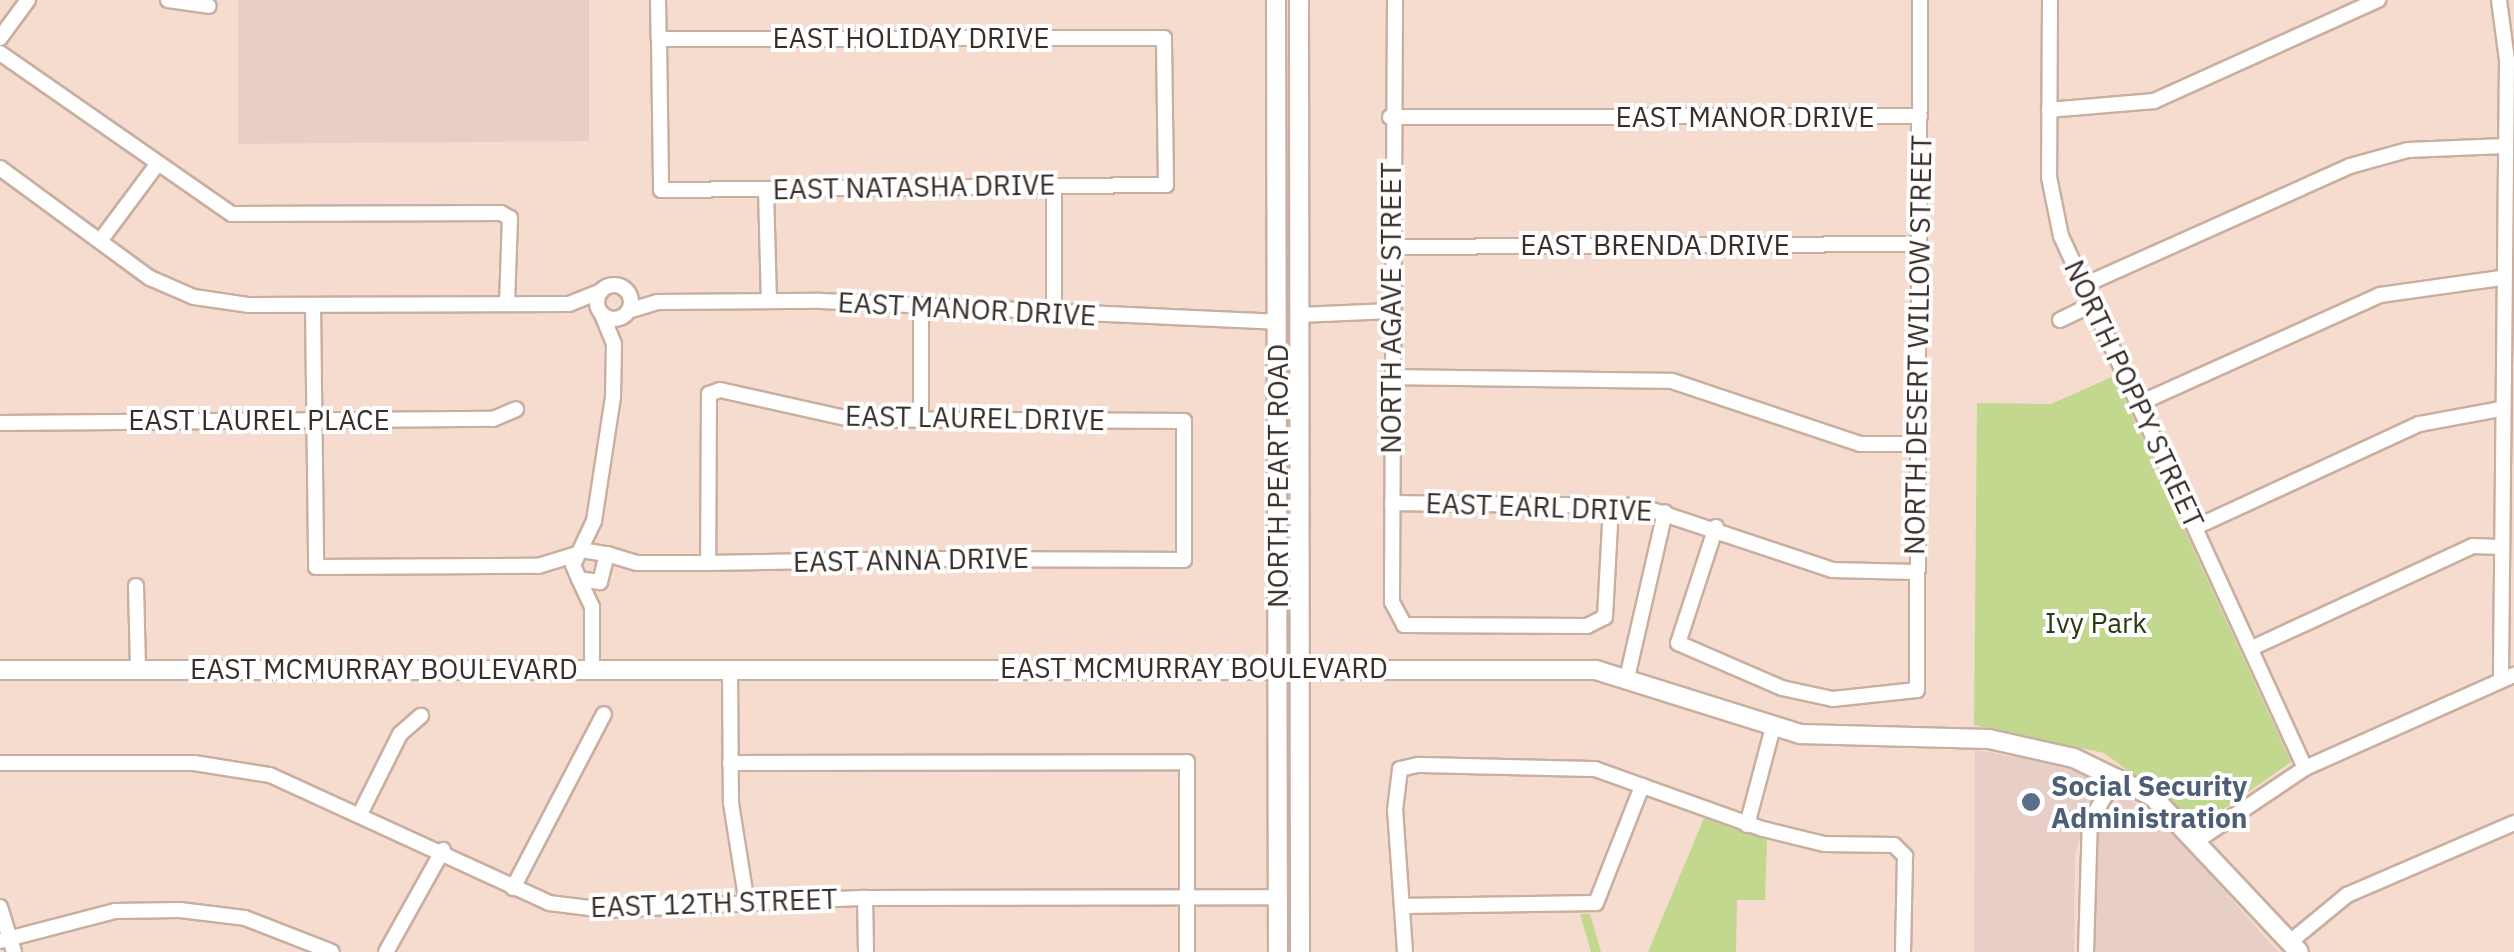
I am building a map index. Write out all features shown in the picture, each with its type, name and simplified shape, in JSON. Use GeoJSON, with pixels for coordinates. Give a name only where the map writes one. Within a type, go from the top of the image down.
{"type":"FeatureCollection","features":[{"type":"Feature","properties":{"kind":"street"},"geometry":{"type":"LineString","coordinates":[[0,38],[28,0]]}},
{"type":"Feature","properties":{"kind":"street"},"geometry":{"type":"LineString","coordinates":[[168,0],[208,6]]}},
{"type":"Feature","properties":{"kind":"street"},"geometry":{"type":"LineString","coordinates":[[658,0],[658,39]]}},
{"type":"Feature","properties":{"kind":"street","name":"NORTH PEART ROAD"},"geometry":{"type":"LineString","coordinates":[[1276,0],[1278,952]]}},
{"type":"Feature","properties":{"kind":"street","name":"NORTH PEART ROAD"},"geometry":{"type":"LineString","coordinates":[[1299,0],[1300,952]]}},
{"type":"Feature","properties":{"kind":"street","name":"NORTH AGAVE STREET"},"geometry":{"type":"LineString","coordinates":[[1395,0],[1390,117],[1392,502],[1400,615],[1404,625],[1587,626],[1605,617],[1610,506]]}},
{"type":"Feature","properties":{"kind":"street","name":"NORTH DESERT WILLOW STREET"},"geometry":{"type":"LineString","coordinates":[[1716,527],[1678,643],[1782,688],[1833,698],[1917,690],[1920,0]]}},
{"type":"Feature","properties":{"kind":"street","name":"NORTH POPPY STREET"},"geometry":{"type":"LineString","coordinates":[[2050,0],[2049,177],[2082,286],[2140,403],[2305,768]]}},
{"type":"Feature","properties":{"kind":"street"},"geometry":{"type":"LineString","coordinates":[[2049,110],[2154,102],[2378,0]]}},
{"type":"Feature","properties":{"kind":"street"},"geometry":{"type":"LineString","coordinates":[[2198,840],[2305,768],[2507,677],[2501,547],[2504,146],[2499,0]]}},
{"type":"Feature","properties":{"kind":"street","name":"EAST HOLIDAY DRIVE"},"geometry":{"type":"LineString","coordinates":[[658,39],[1164,38],[1166,184]]}},
{"type":"Feature","properties":{"kind":"street","name":"EAST NATASHA DRIVE"},"geometry":{"type":"LineString","coordinates":[[658,39],[662,190],[1166,184]]}},
{"type":"Feature","properties":{"kind":"street"},"geometry":{"type":"LineString","coordinates":[[0,53],[156,166],[232,214],[510,218],[506,303]]}},
{"type":"Feature","properties":{"kind":"street","name":"EAST MANOR DRIVE"},"geometry":{"type":"LineString","coordinates":[[1390,117],[1920,116]]}},
{"type":"Feature","properties":{"kind":"street"},"geometry":{"type":"LineString","coordinates":[[2082,286],[2350,166],[2408,150],[2504,146]]}},
{"type":"Feature","properties":{"kind":"street"},"geometry":{"type":"LineString","coordinates":[[100,242],[156,166]]}},
{"type":"Feature","properties":{"kind":"street"},"geometry":{"type":"LineString","coordinates":[[0,169],[100,242],[194,296],[312,306],[569,304],[602,314]]}},
{"type":"Feature","properties":{"kind":"street"},"geometry":{"type":"LineString","coordinates":[[1054,186],[1054,315]]}},
{"type":"Feature","properties":{"kind":"street"},"geometry":{"type":"LineString","coordinates":[[766,189],[770,301]]}},
{"type":"Feature","properties":{"kind":"street","name":"EAST BRENDA DRIVE"},"geometry":{"type":"LineString","coordinates":[[1391,247],[1919,244]]}},
{"type":"Feature","properties":{"kind":"street"},"geometry":{"type":"LineString","coordinates":[[2140,403],[2380,295],[2501,278]]}},
{"type":"Feature","properties":{"kind":"street"},"geometry":{"type":"LineString","coordinates":[[569,304],[602,291],[624,289],[628,312],[614,344],[594,521],[579,552],[578,577],[592,607]]}},
{"type":"Feature","properties":{"kind":"street","name":"EAST MANOR DRIVE"},"geometry":{"type":"LineString","coordinates":[[624,289],[658,302]]}},
{"type":"Feature","properties":{"kind":"street"},"geometry":{"type":"LineString","coordinates":[[602,291],[602,314],[614,344]]}},
{"type":"Feature","properties":{"kind":"street","name":"EAST MANOR DRIVE"},"geometry":{"type":"LineString","coordinates":[[602,314],[628,312],[658,302],[770,301],[1277,322]]}},
{"type":"Feature","properties":{"kind":"street"},"geometry":{"type":"LineString","coordinates":[[2060,320],[2091,304]]}},
{"type":"Feature","properties":{"kind":"street"},"geometry":{"type":"LineString","coordinates":[[921,305],[922,420]]}},
{"type":"Feature","properties":{"kind":"street"},"geometry":{"type":"LineString","coordinates":[[312,306],[316,568],[538,566],[578,577]]}},
{"type":"Feature","properties":{"kind":"street"},"geometry":{"type":"LineString","coordinates":[[1299,315],[1392,312]]}},
{"type":"Feature","properties":{"kind":"street"},"geometry":{"type":"LineString","coordinates":[[1392,377],[1672,381],[1860,444],[1917,444]]}},
{"type":"Feature","properties":{"kind":"street","name":"EAST LAUREL DRIVE"},"geometry":{"type":"LineString","coordinates":[[708,563],[709,394],[850,419],[1184,421],[1184,560]]}},
{"type":"Feature","properties":{"kind":"street"},"geometry":{"type":"LineString","coordinates":[[2196,527],[2419,424],[2500,409]]}},
{"type":"Feature","properties":{"kind":"street","name":"EAST LAUREL PLACE"},"geometry":{"type":"LineString","coordinates":[[0,423],[493,418],[516,410]]}},
{"type":"Feature","properties":{"kind":"street","name":"EAST EARL DRIVE"},"geometry":{"type":"LineString","coordinates":[[1392,502],[1610,506],[1665,512],[1832,570],[1916,572]]}},
{"type":"Feature","properties":{"kind":"street"},"geometry":{"type":"LineString","coordinates":[[1627,678],[1665,512]]}},
{"type":"Feature","properties":{"kind":"street"},"geometry":{"type":"LineString","coordinates":[[592,670],[592,607],[606,576],[605,552],[594,521]]}},
{"type":"Feature","properties":{"kind":"street"},"geometry":{"type":"LineString","coordinates":[[2252,648],[2473,546],[2501,547]]}},
{"type":"Feature","properties":{"kind":"street"},"geometry":{"type":"LineString","coordinates":[[538,566],[579,552]]}},
{"type":"Feature","properties":{"kind":"street","name":"EAST ANNA DRIVE"},"geometry":{"type":"LineString","coordinates":[[579,552],[605,552],[638,563],[1184,560]]}},
{"type":"Feature","properties":{"kind":"street","name":"EAST ANNA DRIVE"},"geometry":{"type":"LineString","coordinates":[[578,577],[606,576],[638,563]]}},
{"type":"Feature","properties":{"kind":"street"},"geometry":{"type":"LineString","coordinates":[[136,586],[138,668]]}},
{"type":"Feature","properties":{"kind":"street","name":"EAST MCMURRAY BOULEVARD"},"geometry":{"type":"LineString","coordinates":[[0,670],[1533,666],[1627,678],[1773,727],[1989,738],[2117,776],[2198,840],[2295,947]]}},
{"type":"Feature","properties":{"kind":"street"},"geometry":{"type":"LineString","coordinates":[[730,669],[730,763],[747,904]]}},
{"type":"Feature","properties":{"kind":"street"},"geometry":{"type":"LineString","coordinates":[[513,888],[604,714]]}},
{"type":"Feature","properties":{"kind":"street"},"geometry":{"type":"LineString","coordinates":[[362,810],[400,734],[421,716]]}},
{"type":"Feature","properties":{"kind":"street"},"geometry":{"type":"LineString","coordinates":[[1748,824],[1773,727]]}},
{"type":"Feature","properties":{"kind":"street"},"geometry":{"type":"LineString","coordinates":[[730,763],[1187,762],[1188,952]]}},
{"type":"Feature","properties":{"kind":"street","name":"EAST 12TH STREET"},"geometry":{"type":"LineString","coordinates":[[0,764],[194,763],[270,775],[362,810],[513,888],[606,910],[865,898],[1278,897]]}},
{"type":"Feature","properties":{"kind":"street"},"geometry":{"type":"LineString","coordinates":[[1405,952],[1400,769],[1595,768],[1748,824],[1824,844],[1894,845],[1905,856],[1903,952]]}},
{"type":"Feature","properties":{"kind":"street"},"geometry":{"type":"LineString","coordinates":[[2086,952],[2090,821],[2117,776]]}},
{"type":"Feature","properties":{"kind":"street"},"geometry":{"type":"LineString","coordinates":[[1402,906],[1596,903],[1642,786]]}},
{"type":"Feature","properties":{"kind":"street"},"geometry":{"type":"LineString","coordinates":[[2295,947],[2347,895],[2514,824]]}},
{"type":"Feature","properties":{"kind":"street"},"geometry":{"type":"LineString","coordinates":[[386,952],[443,850]]}},
{"type":"Feature","properties":{"kind":"street"},"geometry":{"type":"LineString","coordinates":[[865,898],[866,952]]}},
{"type":"Feature","properties":{"kind":"street"},"geometry":{"type":"LineString","coordinates":[[0,907],[8,944],[115,910],[180,910],[245,918],[332,952]]}},
{"type":"Feature","properties":{"kind":"shaded area"},"geometry":{"type":"Polygon","coordinates":[[[238,0],[589,0],[589,141],[238,144],[238,0]]]}},
{"type":"Feature","properties":{"kind":"shaded area"},"geometry":{"type":"Polygon","coordinates":[[[1975,750],[2068,766],[2096,781],[2075,855],[2074,952],[1974,952],[1975,750]]]}},
{"type":"Feature","properties":{"kind":"shaded area"},"geometry":{"type":"Polygon","coordinates":[[[2123,795],[2164,822],[2278,952],[2091,952],[2095,838],[2123,795]]]}},
{"type":"Feature","properties":{"kind":"green space","name":"Ivy Park"},"geometry":{"type":"Polygon","coordinates":[[[2114,376],[2291,762],[2201,825],[2104,753],[1974,725],[1977,403],[2051,404],[2114,376]]]}},
{"type":"Feature","properties":{"kind":"green space"},"geometry":{"type":"Polygon","coordinates":[[[1704,818],[1767,840],[1765,900],[1737,900],[1736,952],[1648,952],[1704,818]]]}},
{"type":"Feature","properties":{"kind":"green space"},"geometry":{"type":"Polygon","coordinates":[[[1580,914],[1590,914],[1601,952],[1591,952],[1580,914]]]}},
{"type":"Feature","properties":{"kind":"place","name":"Social Security Administration"},"geometry":{"type":"Point","coordinates":[2031,802]}}]}
